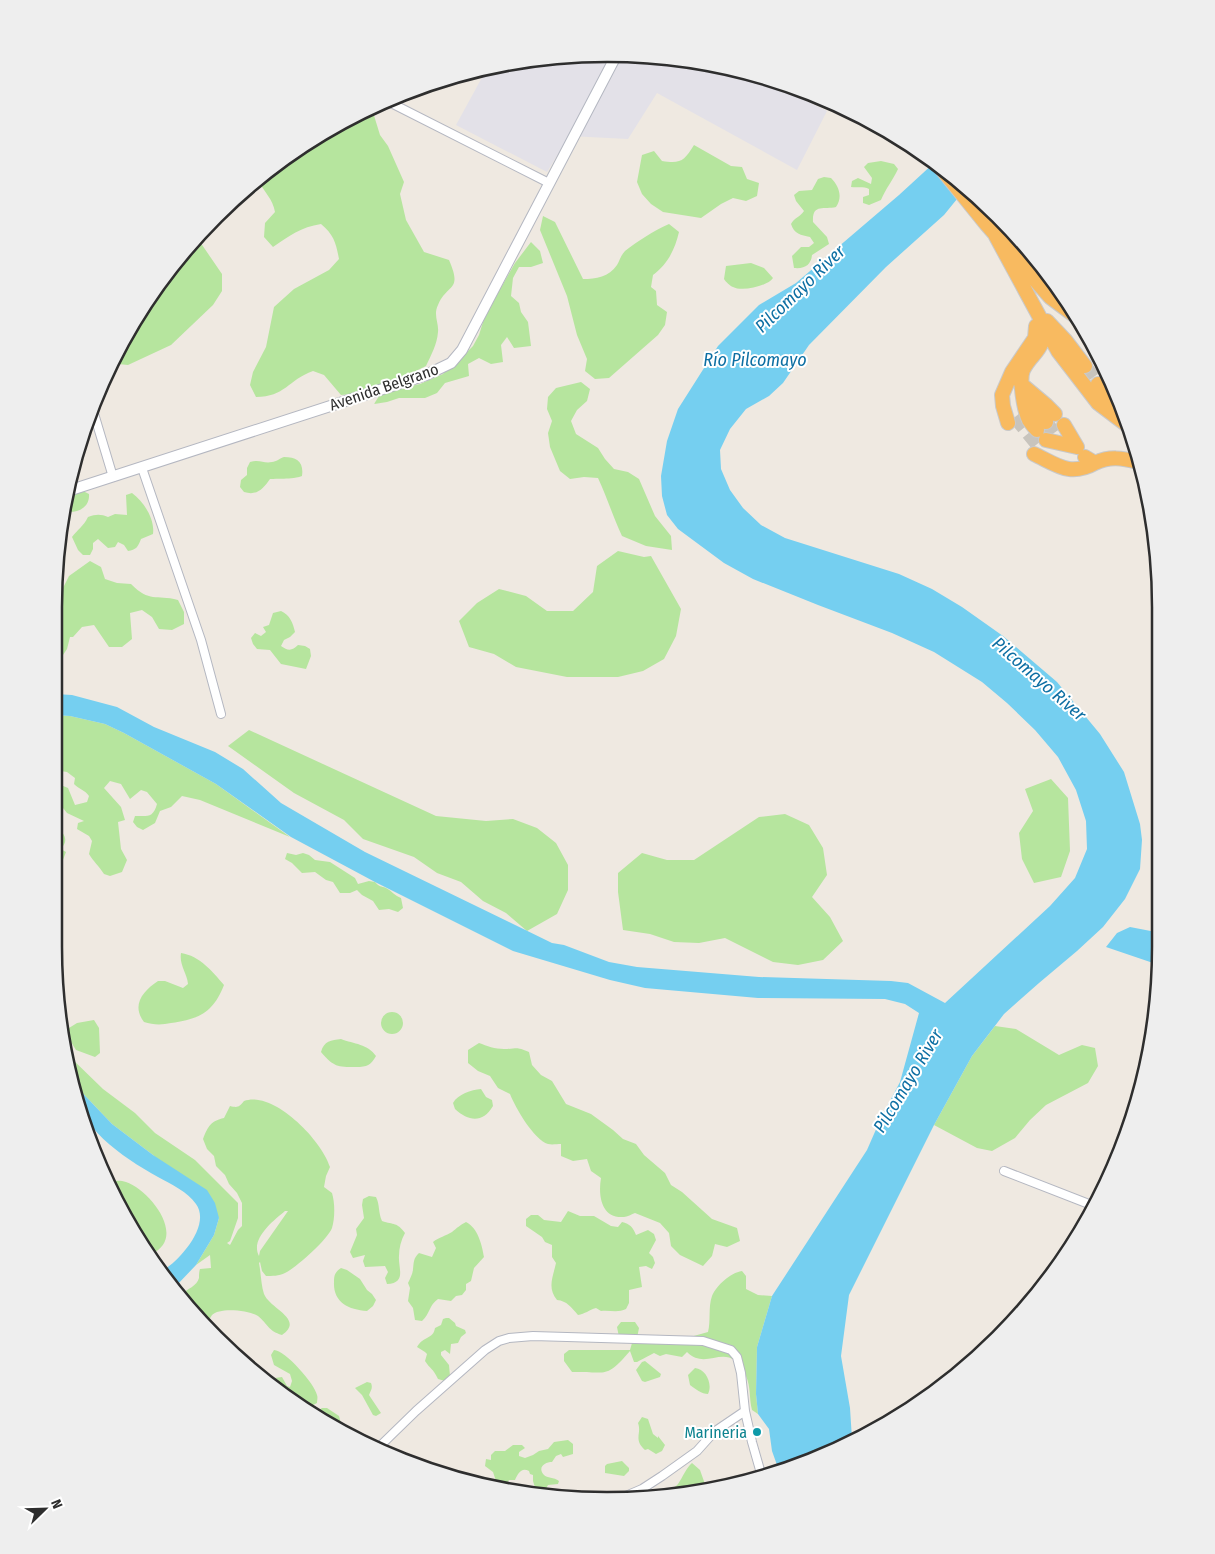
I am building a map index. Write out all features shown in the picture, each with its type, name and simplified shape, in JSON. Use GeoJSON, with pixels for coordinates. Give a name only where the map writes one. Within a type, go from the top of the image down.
{"type":"FeatureCollection","features":[{"type":"Feature","properties":{"kind":"highway"},"geometry":{"type":"LineString","coordinates":[[963,195],[1050,297],[1061,305]]}},
{"type":"Feature","properties":{"kind":"highway"},"geometry":{"type":"LineString","coordinates":[[992,229],[1058,351],[1098,403],[1119,419]]}},
{"type":"Feature","properties":{"kind":"highway"},"geometry":{"type":"LineString","coordinates":[[1034,308],[1065,340],[1085,366]]}},
{"type":"Feature","properties":{"kind":"highway"},"geometry":{"type":"LineString","coordinates":[[1034,308],[1042,341],[1039,350],[1029,360],[1023,370],[1021,384],[1029,420],[1048,434],[1086,456],[1133,461]]}},
{"type":"Feature","properties":{"kind":"highway"},"geometry":{"type":"LineString","coordinates":[[1011,420],[1003,406],[1002,395],[1024,352],[1035,338],[1034,308]]}},
{"type":"Feature","properties":{"kind":"highway"},"geometry":{"type":"LineString","coordinates":[[1021,384],[1046,405],[1048,434],[1060,468],[1082,469],[1086,456]]}},
{"type":"Feature","properties":{"kind":"highway"},"geometry":{"type":"LineString","coordinates":[[1098,384],[1113,404]]}},
{"type":"Feature","properties":{"kind":"highway"},"geometry":{"type":"LineString","coordinates":[[1048,434],[1086,456]]}},
{"type":"Feature","properties":{"kind":"street","name":"Avenida Belgrano"},"geometry":{"type":"LineString","coordinates":[[76,488],[426,375],[451,363],[462,350],[613,62]]}},
{"type":"Feature","properties":{"kind":"street"},"geometry":{"type":"LineString","coordinates":[[396,105],[549,183]]}},
{"type":"Feature","properties":{"kind":"street"},"geometry":{"type":"LineString","coordinates":[[96,420],[113,477]]}},
{"type":"Feature","properties":{"kind":"street"},"geometry":{"type":"LineString","coordinates":[[142,468],[201,640],[221,714]]}},
{"type":"Feature","properties":{"kind":"street"},"geometry":{"type":"LineString","coordinates":[[1004,1171],[1088,1203]]}},
{"type":"Feature","properties":{"kind":"street"},"geometry":{"type":"LineString","coordinates":[[383,1443],[485,1350],[499,1341],[509,1338],[533,1336],[703,1341],[731,1350],[737,1357],[741,1373],[745,1411],[760,1470]]}},
{"type":"Feature","properties":{"kind":"street"},"geometry":{"type":"LineString","coordinates":[[639,1490],[697,1451],[714,1432],[745,1411]]}},
{"type":"Feature","properties":{"kind":"shaded area"},"geometry":{"type":"Polygon","coordinates":[[[608,62],[679,67],[714,73],[783,91],[827,111],[797,170],[657,93],[628,139],[569,136],[547,172],[456,125],[482,77],[536,67],[608,62]]]}},
{"type":"Feature","properties":{"kind":"green space"},"geometry":{"type":"Polygon","coordinates":[[[374,115],[380,135],[388,146],[404,182],[400,194],[406,220],[424,252],[449,260],[453,270],[454,282],[442,298],[437,309],[438,332],[434,350],[426,366],[385,385],[341,395],[324,375],[313,371],[274,394],[256,397],[250,385],[253,372],[266,347],[274,307],[294,289],[329,270],[339,259],[334,240],[321,224],[301,230],[273,247],[264,237],[265,223],[275,212],[262,186],[276,175],[305,154],[374,115]]]}},
{"type":"Feature","properties":{"kind":"green space"},"geometry":{"type":"Polygon","coordinates":[[[694,145],[731,166],[742,167],[747,179],[759,183],[757,196],[746,201],[733,198],[701,218],[663,212],[651,204],[642,194],[637,182],[642,155],[654,151],[662,161],[674,162],[684,158],[694,145]]]}},
{"type":"Feature","properties":{"kind":"green space"},"geometry":{"type":"Polygon","coordinates":[[[881,161],[894,164],[898,169],[881,200],[869,205],[863,203],[863,197],[869,195],[869,189],[851,187],[852,181],[858,178],[871,184],[872,178],[864,167],[868,163],[881,161]]]}},
{"type":"Feature","properties":{"kind":"green space"},"geometry":{"type":"Polygon","coordinates":[[[824,177],[831,178],[840,196],[836,207],[820,208],[814,212],[813,216],[813,222],[827,237],[829,244],[812,255],[807,266],[794,268],[792,256],[801,247],[809,247],[814,243],[810,237],[798,233],[792,227],[792,222],[804,211],[794,195],[799,191],[812,190],[818,179],[824,177]]]}},
{"type":"Feature","properties":{"kind":"green space"},"geometry":{"type":"Polygon","coordinates":[[[543,216],[555,222],[583,279],[606,275],[614,269],[625,251],[646,236],[669,224],[679,232],[670,256],[653,275],[651,287],[656,291],[657,305],[667,312],[665,325],[658,335],[609,378],[595,379],[585,371],[587,359],[577,335],[567,296],[540,230],[543,216]]]}},
{"type":"Feature","properties":{"kind":"green space"},"geometry":{"type":"Polygon","coordinates":[[[531,242],[540,251],[543,263],[531,267],[519,267],[513,278],[511,296],[519,303],[521,312],[528,322],[531,346],[514,348],[507,337],[501,345],[503,362],[491,364],[479,358],[468,364],[469,376],[445,383],[437,393],[425,398],[399,398],[374,404],[381,393],[420,384],[443,374],[451,363],[463,356],[473,346],[479,335],[487,309],[515,263],[531,242]]]}},
{"type":"Feature","properties":{"kind":"green space"},"geometry":{"type":"Polygon","coordinates":[[[202,244],[222,274],[222,291],[213,305],[171,345],[128,365],[120,364],[154,305],[202,244]]]}},
{"type":"Feature","properties":{"kind":"green space"},"geometry":{"type":"Polygon","coordinates":[[[751,263],[764,268],[773,278],[761,286],[742,289],[728,284],[724,279],[726,266],[751,263]]]}},
{"type":"Feature","properties":{"kind":"green space"},"geometry":{"type":"Polygon","coordinates":[[[581,382],[590,389],[587,401],[577,410],[571,421],[576,434],[598,448],[614,469],[628,472],[639,479],[655,516],[671,536],[672,550],[646,546],[622,536],[598,478],[570,479],[560,471],[550,447],[548,433],[552,421],[547,409],[548,397],[556,388],[581,382]]]}},
{"type":"Feature","properties":{"kind":"green space"},"geometry":{"type":"Polygon","coordinates":[[[284,457],[299,461],[302,467],[302,476],[270,479],[262,489],[253,493],[244,492],[240,487],[241,480],[247,475],[247,468],[250,462],[274,462],[284,457]]]}},
{"type":"Feature","properties":{"kind":"green space"},"geometry":{"type":"Polygon","coordinates":[[[83,491],[89,494],[89,499],[86,506],[71,512],[73,501],[75,493],[83,491]]]}},
{"type":"Feature","properties":{"kind":"green space"},"geometry":{"type":"Polygon","coordinates":[[[132,493],[148,511],[153,534],[141,539],[136,548],[128,551],[124,545],[118,542],[115,547],[108,548],[98,539],[93,543],[90,555],[83,555],[78,550],[72,537],[88,517],[94,515],[108,517],[115,514],[127,515],[126,495],[132,493]]]}},
{"type":"Feature","properties":{"kind":"green space"},"geometry":{"type":"Polygon","coordinates":[[[618,551],[644,557],[651,556],[681,609],[676,636],[664,659],[643,671],[618,677],[567,677],[516,667],[494,654],[469,647],[459,621],[477,603],[499,589],[526,596],[547,611],[573,611],[593,592],[597,566],[618,551]]]}},
{"type":"Feature","properties":{"kind":"green space"},"geometry":{"type":"Polygon","coordinates":[[[90,561],[101,567],[105,579],[117,583],[131,584],[148,596],[178,600],[184,612],[184,624],[172,630],[159,629],[152,617],[142,610],[130,613],[132,639],[122,647],[109,647],[94,625],[82,627],[73,637],[70,637],[67,649],[62,656],[63,588],[69,576],[90,561]]]}},
{"type":"Feature","properties":{"kind":"green space"},"geometry":{"type":"Polygon","coordinates":[[[281,611],[291,620],[295,632],[284,640],[281,646],[290,650],[298,645],[310,649],[311,656],[306,669],[281,664],[270,650],[257,649],[253,644],[251,638],[255,633],[261,636],[266,632],[263,627],[269,625],[273,613],[281,611]]]}},
{"type":"Feature","properties":{"kind":"green space"},"geometry":{"type":"Polygon","coordinates":[[[62,716],[105,724],[124,733],[216,784],[290,837],[200,800],[182,796],[171,807],[160,811],[155,823],[143,830],[133,822],[135,816],[152,814],[157,804],[147,792],[141,790],[130,799],[121,784],[110,781],[104,788],[121,807],[125,820],[118,822],[121,849],[127,860],[122,872],[110,876],[104,874],[89,854],[92,841],[89,836],[77,829],[78,823],[84,821],[67,813],[62,808],[62,786],[68,788],[75,805],[87,802],[89,796],[74,784],[75,778],[67,772],[62,771],[62,716]]]}},
{"type":"Feature","properties":{"kind":"green space"},"geometry":{"type":"Polygon","coordinates":[[[249,730],[436,816],[486,821],[513,819],[537,828],[556,843],[568,865],[568,890],[557,914],[527,931],[506,913],[483,901],[461,882],[437,873],[414,857],[363,839],[344,820],[294,793],[228,746],[249,730]]]}},
{"type":"Feature","properties":{"kind":"green space"},"geometry":{"type":"Polygon","coordinates":[[[1051,779],[1068,798],[1070,851],[1061,877],[1034,883],[1022,859],[1019,833],[1033,811],[1025,789],[1051,779]]]}},
{"type":"Feature","properties":{"kind":"green space"},"geometry":{"type":"Polygon","coordinates":[[[785,814],[809,825],[823,848],[827,875],[812,897],[830,917],[843,941],[823,960],[798,965],[773,962],[725,938],[699,943],[674,942],[650,934],[623,930],[618,892],[618,873],[642,853],[667,860],[694,860],[759,817],[785,814]]]}},
{"type":"Feature","properties":{"kind":"green space"},"geometry":{"type":"Polygon","coordinates":[[[62,832],[65,837],[62,848],[62,832]]]}},
{"type":"Feature","properties":{"kind":"green space"},"geometry":{"type":"Polygon","coordinates":[[[62,850],[66,852],[62,862],[62,850]]]}},
{"type":"Feature","properties":{"kind":"green space"},"geometry":{"type":"Polygon","coordinates":[[[287,853],[296,855],[303,853],[315,860],[330,862],[355,878],[358,884],[369,881],[375,882],[401,898],[403,908],[398,912],[389,909],[379,910],[373,901],[357,890],[350,893],[340,893],[333,882],[326,880],[315,872],[302,873],[285,859],[287,853]]]}},
{"type":"Feature","properties":{"kind":"green space"},"geometry":{"type":"Polygon","coordinates":[[[181,953],[194,957],[215,975],[224,985],[220,995],[210,1008],[197,1017],[164,1024],[144,1022],[140,1016],[139,1004],[140,999],[148,989],[158,981],[165,981],[183,988],[188,984],[181,961],[181,953]]]}},
{"type":"Feature","properties":{"kind":"green space"},"geometry":{"type":"Polygon","coordinates":[[[392,1012],[400,1015],[403,1023],[400,1031],[392,1034],[384,1031],[381,1023],[384,1015],[392,1012]]]}},
{"type":"Feature","properties":{"kind":"green space"},"geometry":{"type":"Polygon","coordinates":[[[94,1020],[99,1028],[100,1053],[95,1057],[76,1050],[71,1042],[69,1028],[77,1023],[94,1020]]]}},
{"type":"Feature","properties":{"kind":"green space"},"geometry":{"type":"Polygon","coordinates":[[[995,1026],[1016,1029],[1059,1055],[1082,1045],[1095,1048],[1098,1066],[1088,1083],[1046,1105],[1015,1138],[992,1151],[977,1148],[934,1125],[972,1056],[995,1026]]]}},
{"type":"Feature","properties":{"kind":"green space"},"geometry":{"type":"Polygon","coordinates":[[[341,1039],[365,1047],[376,1056],[372,1062],[363,1067],[336,1065],[329,1061],[321,1052],[324,1045],[328,1042],[341,1039]]]}},
{"type":"Feature","properties":{"kind":"green space"},"geometry":{"type":"Polygon","coordinates":[[[479,1043],[504,1049],[519,1048],[529,1052],[532,1065],[541,1075],[552,1081],[566,1104],[591,1114],[623,1139],[636,1144],[644,1155],[665,1173],[671,1185],[682,1192],[712,1219],[737,1228],[740,1241],[727,1247],[715,1244],[712,1256],[703,1266],[680,1255],[671,1246],[669,1233],[660,1223],[635,1213],[624,1217],[616,1217],[610,1214],[603,1205],[601,1198],[601,1178],[591,1171],[587,1159],[573,1161],[561,1156],[561,1144],[550,1144],[537,1136],[516,1107],[510,1094],[498,1088],[490,1076],[478,1071],[468,1063],[468,1050],[479,1043]]]}},
{"type":"Feature","properties":{"kind":"green space"},"geometry":{"type":"Polygon","coordinates":[[[75,1062],[103,1089],[135,1113],[155,1133],[195,1160],[238,1203],[238,1218],[230,1241],[227,1243],[230,1245],[242,1226],[242,1203],[225,1175],[216,1166],[214,1156],[207,1149],[203,1139],[210,1125],[224,1118],[230,1106],[237,1107],[244,1101],[256,1100],[269,1103],[282,1110],[307,1131],[325,1156],[330,1167],[324,1187],[332,1193],[334,1215],[332,1228],[325,1239],[311,1253],[285,1273],[266,1276],[259,1263],[264,1294],[284,1314],[290,1324],[282,1335],[271,1329],[258,1316],[241,1311],[227,1310],[216,1312],[210,1319],[186,1291],[196,1283],[199,1278],[200,1269],[211,1268],[210,1255],[196,1265],[214,1235],[219,1218],[153,1155],[112,1124],[82,1093],[75,1062]],[[285,1211],[264,1231],[258,1243],[257,1250],[259,1256],[260,1251],[288,1211],[285,1211]]]}},
{"type":"Feature","properties":{"kind":"green space"},"geometry":{"type":"Polygon","coordinates":[[[481,1089],[486,1097],[492,1100],[493,1106],[489,1112],[476,1119],[465,1116],[455,1109],[453,1103],[458,1097],[469,1091],[481,1089]]]}},
{"type":"Feature","properties":{"kind":"green space"},"geometry":{"type":"Polygon","coordinates":[[[116,1181],[124,1181],[135,1187],[154,1204],[166,1226],[166,1237],[162,1247],[156,1251],[154,1249],[116,1181]]]}},
{"type":"Feature","properties":{"kind":"green space"},"geometry":{"type":"Polygon","coordinates":[[[369,1196],[376,1197],[382,1221],[397,1225],[405,1233],[399,1250],[400,1274],[397,1281],[393,1283],[387,1284],[385,1278],[388,1272],[385,1266],[365,1267],[363,1261],[365,1255],[353,1258],[350,1252],[357,1235],[356,1229],[364,1218],[363,1199],[369,1196]]]}},
{"type":"Feature","properties":{"kind":"green space"},"geometry":{"type":"Polygon","coordinates":[[[568,1211],[580,1216],[594,1216],[611,1226],[618,1227],[622,1222],[625,1223],[631,1226],[636,1235],[648,1230],[654,1234],[656,1240],[649,1253],[655,1263],[652,1269],[646,1266],[639,1267],[642,1287],[629,1290],[629,1303],[626,1309],[601,1311],[596,1308],[578,1315],[569,1305],[557,1300],[554,1296],[551,1287],[556,1263],[552,1257],[552,1245],[545,1242],[542,1237],[526,1226],[526,1219],[531,1215],[538,1215],[544,1220],[561,1222],[568,1211]]]}},
{"type":"Feature","properties":{"kind":"green space"},"geometry":{"type":"Polygon","coordinates":[[[466,1222],[474,1228],[481,1242],[484,1257],[474,1268],[471,1281],[466,1284],[466,1290],[462,1295],[456,1296],[451,1301],[438,1299],[422,1321],[415,1320],[413,1308],[408,1301],[410,1288],[408,1283],[415,1259],[419,1253],[432,1257],[436,1248],[433,1242],[466,1222]]]}},
{"type":"Feature","properties":{"kind":"green space"},"geometry":{"type":"Polygon","coordinates":[[[341,1268],[360,1279],[376,1300],[367,1311],[348,1307],[339,1300],[334,1289],[334,1280],[336,1272],[341,1268]]]}},
{"type":"Feature","properties":{"kind":"green space"},"geometry":{"type":"Polygon","coordinates":[[[742,1271],[746,1276],[746,1289],[758,1295],[772,1296],[757,1347],[756,1394],[758,1414],[752,1410],[749,1384],[746,1376],[739,1365],[732,1359],[725,1357],[703,1359],[687,1352],[682,1357],[666,1354],[660,1356],[654,1353],[634,1362],[630,1351],[610,1370],[599,1373],[572,1372],[564,1361],[564,1354],[569,1350],[630,1350],[632,1343],[619,1337],[617,1327],[621,1322],[635,1322],[639,1328],[637,1338],[648,1344],[681,1345],[683,1339],[708,1332],[710,1305],[714,1292],[729,1277],[742,1271]]]}},
{"type":"Feature","properties":{"kind":"green space"},"geometry":{"type":"Polygon","coordinates":[[[446,1318],[449,1318],[456,1326],[465,1330],[466,1333],[458,1343],[451,1344],[450,1354],[445,1350],[441,1352],[441,1355],[449,1365],[450,1376],[445,1381],[438,1379],[425,1361],[427,1354],[417,1347],[446,1318]]]}},
{"type":"Feature","properties":{"kind":"green space"},"geometry":{"type":"Polygon","coordinates":[[[274,1350],[279,1351],[292,1361],[311,1383],[317,1396],[317,1403],[313,1405],[275,1378],[282,1377],[287,1386],[290,1387],[292,1381],[290,1374],[274,1365],[271,1355],[274,1350]]]}},
{"type":"Feature","properties":{"kind":"green space"},"geometry":{"type":"Polygon","coordinates":[[[645,1361],[661,1374],[660,1377],[645,1382],[642,1381],[636,1370],[645,1361]]]}},
{"type":"Feature","properties":{"kind":"green space"},"geometry":{"type":"Polygon","coordinates":[[[695,1368],[705,1374],[709,1382],[708,1394],[696,1390],[690,1385],[688,1375],[695,1368]]]}},
{"type":"Feature","properties":{"kind":"green space"},"geometry":{"type":"Polygon","coordinates":[[[367,1382],[371,1383],[372,1386],[369,1395],[381,1413],[376,1416],[373,1415],[362,1395],[355,1388],[367,1382]]]}},
{"type":"Feature","properties":{"kind":"green space"},"geometry":{"type":"Polygon","coordinates":[[[327,1408],[339,1416],[340,1421],[335,1418],[320,1409],[327,1408]]]}},
{"type":"Feature","properties":{"kind":"green space"},"geometry":{"type":"Polygon","coordinates":[[[642,1417],[648,1419],[653,1434],[658,1438],[658,1436],[665,1445],[662,1451],[656,1454],[648,1449],[645,1450],[639,1443],[638,1423],[642,1417]]]}},
{"type":"Feature","properties":{"kind":"green space"},"geometry":{"type":"Polygon","coordinates":[[[568,1440],[573,1444],[573,1454],[563,1457],[561,1454],[556,1456],[552,1462],[542,1467],[541,1470],[544,1475],[559,1481],[558,1484],[548,1485],[546,1488],[535,1487],[533,1475],[526,1470],[519,1473],[515,1480],[509,1480],[508,1482],[496,1480],[493,1472],[485,1466],[486,1459],[491,1460],[491,1455],[495,1451],[505,1451],[513,1445],[522,1445],[525,1448],[519,1452],[519,1456],[525,1458],[548,1449],[554,1442],[568,1440]]]}},
{"type":"Feature","properties":{"kind":"green space"},"geometry":{"type":"Polygon","coordinates":[[[622,1461],[629,1468],[629,1471],[624,1476],[605,1473],[605,1466],[607,1464],[622,1461]]]}},
{"type":"Feature","properties":{"kind":"green space"},"geometry":{"type":"Polygon","coordinates":[[[692,1463],[700,1470],[704,1483],[674,1487],[692,1463]]]}},
{"type":"Feature","properties":{"kind":"water"},"geometry":{"type":"Polygon","coordinates":[[[929,168],[962,193],[944,215],[886,267],[809,345],[783,383],[769,396],[746,409],[730,429],[720,450],[721,469],[730,490],[743,508],[761,525],[785,538],[899,574],[932,589],[962,607],[1003,636],[1057,682],[1100,734],[1124,772],[1140,824],[1142,840],[1140,869],[1125,899],[1103,927],[1004,1014],[972,1056],[934,1125],[849,1295],[841,1356],[850,1408],[852,1434],[777,1465],[772,1451],[769,1429],[758,1414],[756,1394],[757,1347],[772,1296],[867,1150],[900,1082],[919,1013],[905,1004],[885,999],[758,998],[645,988],[610,980],[513,951],[375,882],[291,837],[216,784],[124,733],[105,724],[62,716],[62,694],[72,695],[117,707],[154,727],[215,752],[243,769],[281,803],[365,852],[552,943],[564,945],[609,962],[637,967],[759,977],[908,983],[945,1003],[1050,906],[1075,878],[1087,849],[1086,821],[1076,790],[1058,757],[1035,730],[1007,703],[982,682],[934,652],[892,633],[753,579],[724,563],[678,529],[667,515],[662,496],[661,476],[667,441],[678,409],[718,346],[759,305],[796,283],[929,168]]]}},
{"type":"Feature","properties":{"kind":"water"},"geometry":{"type":"Polygon","coordinates":[[[1130,927],[1152,931],[1152,962],[1106,947],[1117,933],[1130,927]]]}},
{"type":"Feature","properties":{"kind":"water"},"geometry":{"type":"Polygon","coordinates":[[[82,1093],[112,1124],[153,1155],[207,1190],[215,1203],[219,1218],[214,1235],[196,1265],[179,1283],[167,1268],[186,1250],[197,1231],[200,1222],[200,1212],[196,1204],[174,1185],[130,1160],[103,1139],[94,1129],[82,1093]]]}},
{"type":"Feature","properties":{"kind":"tunnel"},"geometry":{"type":"LineString","coordinates":[[1085,366],[1098,384]]}},
{"type":"Feature","properties":{"kind":"tunnel"},"geometry":{"type":"LineString","coordinates":[[1015,417],[1041,449]]}},
{"type":"Feature","properties":{"kind":"tunnel"},"geometry":{"type":"LineString","coordinates":[[1046,422],[1054,433]]}},
{"type":"Feature","properties":{"kind":"place","name":"Marineria"},"geometry":{"type":"Point","coordinates":[757,1432]}},
{"type":"Feature","properties":{"kind":"water label","name":"Pilcomayo River"},"geometry":{"type":"Point","coordinates":[800,289]}},
{"type":"Feature","properties":{"kind":"water label","name":"Río Pilcomayo"},"geometry":{"type":"Point","coordinates":[755,360]}},
{"type":"Feature","properties":{"kind":"water label","name":"Pilcomayo River"},"geometry":{"type":"Point","coordinates":[1039,679]}},
{"type":"Feature","properties":{"kind":"water label","name":"Pilcomayo River"},"geometry":{"type":"Point","coordinates":[908,1081]}}]}
